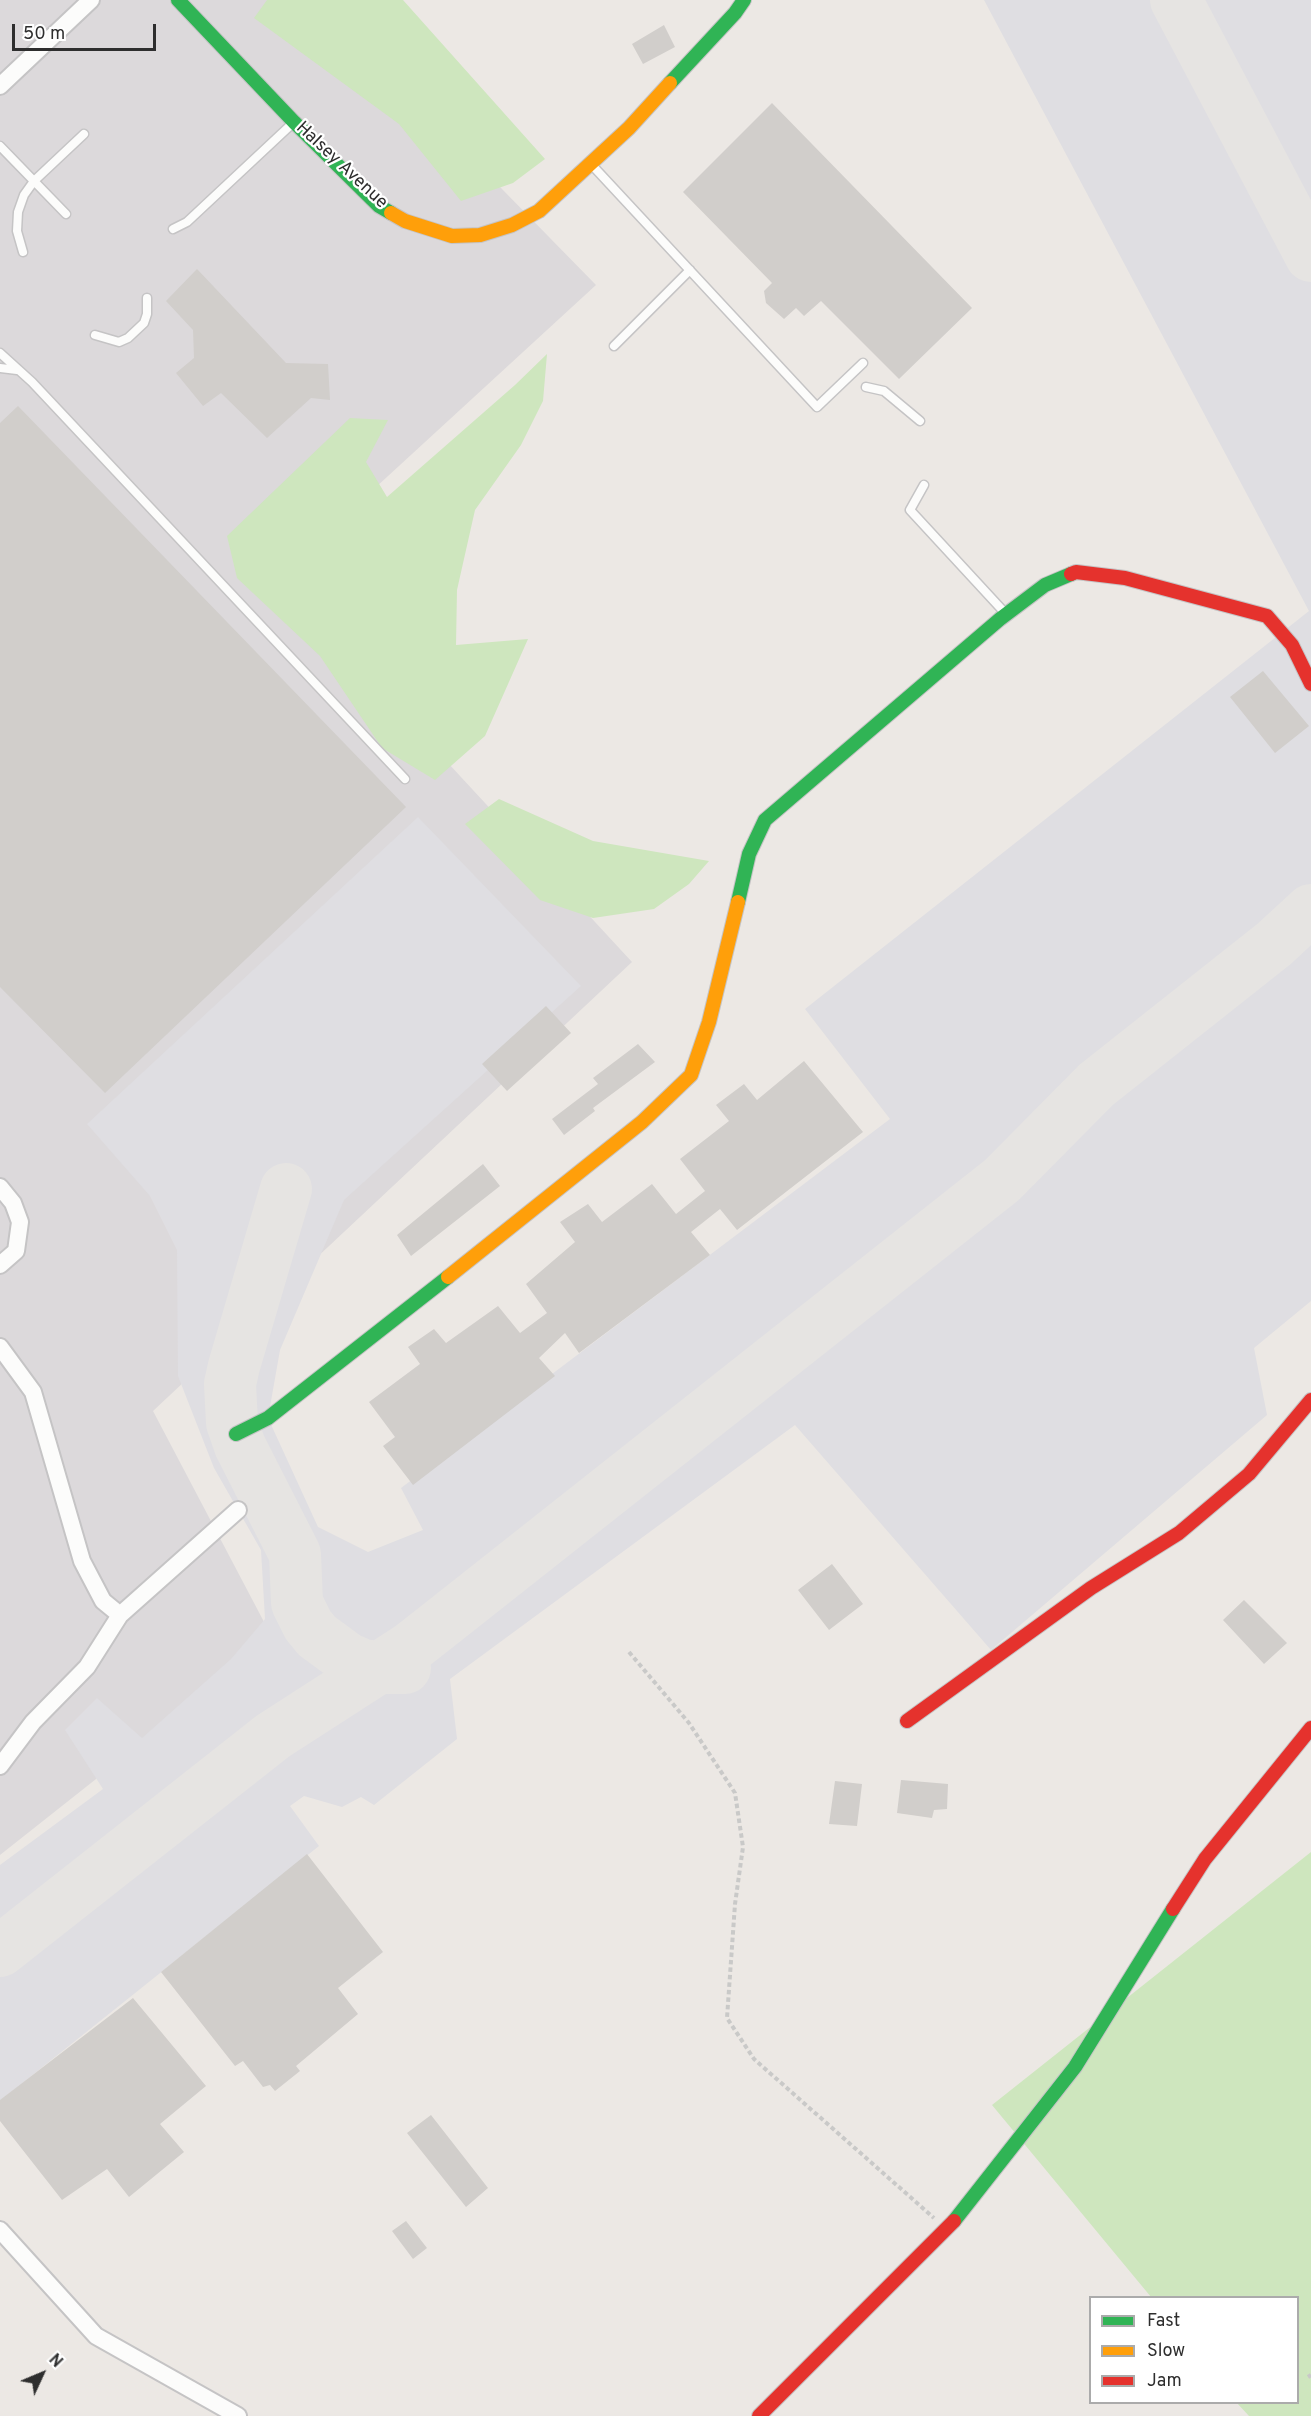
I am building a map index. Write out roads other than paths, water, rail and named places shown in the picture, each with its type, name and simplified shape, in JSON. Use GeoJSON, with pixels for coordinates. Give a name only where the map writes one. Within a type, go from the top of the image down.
{"type":"FeatureCollection","features":[{"type":"Feature","properties":{"kind":"street"},"geometry":{"type":"LineString","coordinates":[[0,86],[91,0]]}},
{"type":"Feature","properties":{"kind":"street","name":"Halsey Avenue"},"geometry":{"type":"LineString","coordinates":[[178,0],[294,122],[379,206],[405,221],[452,236],[480,235],[512,225],[538,211],[630,128],[735,13],[744,0]]}},
{"type":"Feature","properties":{"kind":"street"},"geometry":{"type":"LineString","coordinates":[[236,1434],[268,1418],[462,1266],[642,1122],[691,1075],[709,1022],[749,854],[765,820],[1006,614],[1045,585],[1076,572],[1125,578],[1266,616],[1292,645],[1311,684]]}},
{"type":"Feature","properties":{"kind":"street"},"geometry":{"type":"LineString","coordinates":[[0,1186],[13,1203],[20,1222],[16,1251],[0,1265]]}},
{"type":"Feature","properties":{"kind":"street"},"geometry":{"type":"LineString","coordinates":[[0,1347],[33,1392],[82,1561],[104,1601],[120,1615]]}},
{"type":"Feature","properties":{"kind":"street"},"geometry":{"type":"LineString","coordinates":[[907,1722],[1091,1588],[1179,1533],[1249,1474],[1311,1400]]}},
{"type":"Feature","properties":{"kind":"street"},"geometry":{"type":"LineString","coordinates":[[0,1766],[33,1722],[87,1667],[120,1615],[238,1510]]}},
{"type":"Feature","properties":{"kind":"street"},"geometry":{"type":"LineString","coordinates":[[759,2416],[947,2230],[1075,2067],[1205,1859],[1311,1728]]}},
{"type":"Feature","properties":{"kind":"street"},"geometry":{"type":"LineString","coordinates":[[0,2230],[96,2336],[238,2416]]}},
{"type":"Feature","properties":{"kind":"lane"},"geometry":{"type":"LineString","coordinates":[[173,229],[188,222],[294,122]]}},
{"type":"Feature","properties":{"kind":"lane"},"geometry":{"type":"LineString","coordinates":[[23,252],[17,231],[18,212],[24,195],[34,181],[84,134]]}},
{"type":"Feature","properties":{"kind":"lane"},"geometry":{"type":"LineString","coordinates":[[0,146],[66,214]]}},
{"type":"Feature","properties":{"kind":"lane"},"geometry":{"type":"LineString","coordinates":[[590,163],[817,407],[863,363]]}},
{"type":"Feature","properties":{"kind":"lane"},"geometry":{"type":"LineString","coordinates":[[614,346],[690,270]]}},
{"type":"Feature","properties":{"kind":"lane"},"geometry":{"type":"LineString","coordinates":[[95,335],[119,342],[128,338],[144,323],[147,314],[147,298]]}},
{"type":"Feature","properties":{"kind":"lane"},"geometry":{"type":"LineString","coordinates":[[0,353],[405,779]]}},
{"type":"Feature","properties":{"kind":"lane"},"geometry":{"type":"LineString","coordinates":[[0,368],[18,370]]}},
{"type":"Feature","properties":{"kind":"lane"},"geometry":{"type":"LineString","coordinates":[[866,387],[885,391],[920,421]]}},
{"type":"Feature","properties":{"kind":"lane"},"geometry":{"type":"LineString","coordinates":[[924,485],[910,510],[1006,614]]}}]}
